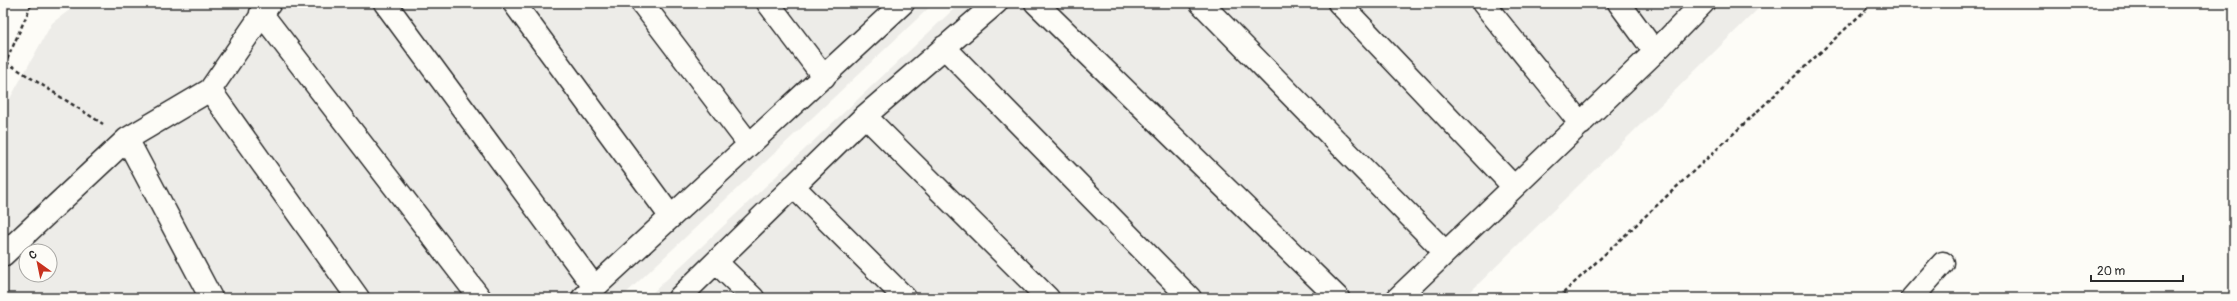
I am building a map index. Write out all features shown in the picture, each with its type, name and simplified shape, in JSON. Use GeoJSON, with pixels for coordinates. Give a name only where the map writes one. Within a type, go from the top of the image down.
{"type":"FeatureCollection","features":[{"type":"Feature","properties":{"kind":"lane"},"geometry":{"type":"LineString","coordinates":[[385,3],[589,293],[749,144],[824,77],[900,4]]}},
{"type":"Feature","properties":{"kind":"lane"},"geometry":{"type":"LineString","coordinates":[[514,3],[671,217]]}},
{"type":"Feature","properties":{"kind":"lane"},"geometry":{"type":"LineString","coordinates":[[642,3],[749,144]]}},
{"type":"Feature","properties":{"kind":"lane"},"geometry":{"type":"LineString","coordinates":[[768,3],[824,77]]}},
{"type":"Feature","properties":{"kind":"lane"},"geometry":{"type":"LineString","coordinates":[[679,298],[865,116],[996,3]]}},
{"type":"Feature","properties":{"kind":"lane"},"geometry":{"type":"LineString","coordinates":[[1036,3],[1338,298]]}},
{"type":"Feature","properties":{"kind":"lane"},"geometry":{"type":"LineString","coordinates":[[1202,3],[1444,252]]}},
{"type":"Feature","properties":{"kind":"lane"},"geometry":{"type":"LineString","coordinates":[[1339,3],[1513,186]]}},
{"type":"Feature","properties":{"kind":"lane"},"geometry":{"type":"LineString","coordinates":[[1483,3],[1581,124]]}},
{"type":"Feature","properties":{"kind":"lane"},"geometry":{"type":"LineString","coordinates":[[1619,3],[1655,52]]}},
{"type":"Feature","properties":{"kind":"lane"},"geometry":{"type":"LineString","coordinates":[[1398,298],[1513,186],[1581,124],[1703,3]]}},
{"type":"Feature","properties":{"kind":"lane"},"geometry":{"type":"LineString","coordinates":[[3,255],[127,139],[210,90],[266,8],[480,298]]}},
{"type":"Feature","properties":{"kind":"lane"},"geometry":{"type":"LineString","coordinates":[[944,47],[1190,298]]}},
{"type":"Feature","properties":{"kind":"lane"},"geometry":{"type":"LineString","coordinates":[[210,90],[358,298]]}},
{"type":"Feature","properties":{"kind":"lane"},"geometry":{"type":"LineString","coordinates":[[865,116],[1048,298]]}},
{"type":"Feature","properties":{"kind":"lane"},"geometry":{"type":"LineString","coordinates":[[127,139],[211,298]]}},
{"type":"Feature","properties":{"kind":"lane"},"geometry":{"type":"LineString","coordinates":[[793,186],[905,298]]}},
{"type":"Feature","properties":{"kind":"lane"},"geometry":{"type":"LineString","coordinates":[[716,262],[753,298]]}},
{"type":"Feature","properties":{"kind":"lane"},"geometry":{"type":"LineString","coordinates":[[1912,298],[1943,263]]}},
{"type":"Feature","properties":{"kind":"path"},"geometry":{"type":"LineString","coordinates":[[3,65],[6,62],[32,3]]}},
{"type":"Feature","properties":{"kind":"path"},"geometry":{"type":"LineString","coordinates":[[1558,298],[1873,3]]}},
{"type":"Feature","properties":{"kind":"path"},"geometry":{"type":"LineString","coordinates":[[6,62],[127,139]]}},
{"type":"Feature","properties":{"kind":"shaded area"},"geometry":{"type":"Polygon","coordinates":[[[79,3],[934,3],[621,298],[3,298],[3,111],[52,23],[79,3]]]}},
{"type":"Feature","properties":{"kind":"shaded area"},"geometry":{"type":"Polygon","coordinates":[[[960,3],[1764,3],[1464,298],[647,298],[960,3]]]}}]}
